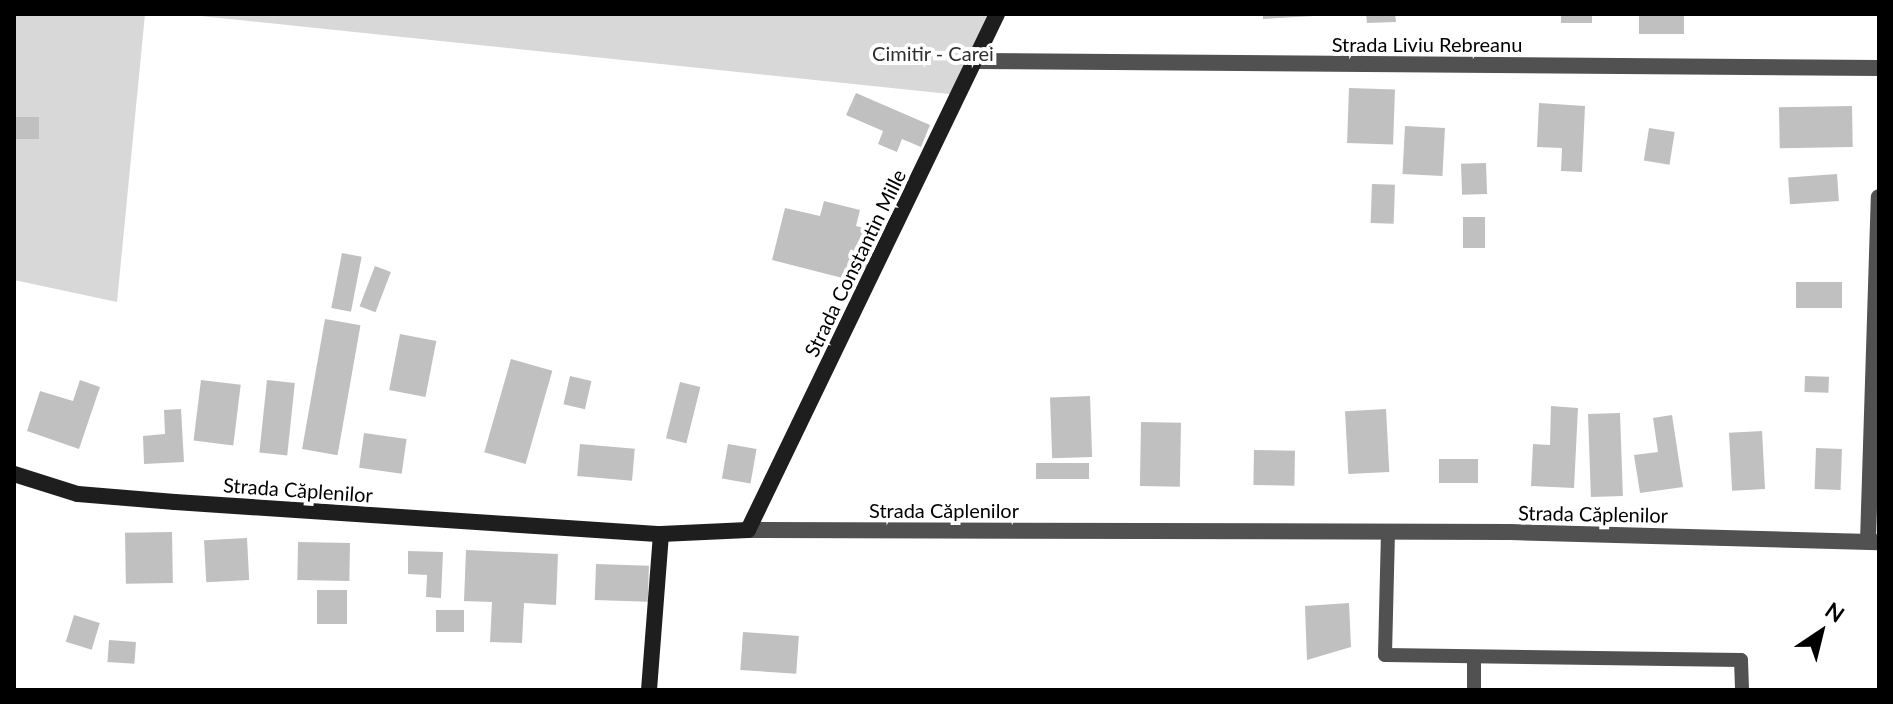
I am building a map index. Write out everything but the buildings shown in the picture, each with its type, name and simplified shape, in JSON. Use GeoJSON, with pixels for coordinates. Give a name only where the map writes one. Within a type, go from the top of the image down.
{"type":"FeatureCollection","features":[{"type":"Feature","properties":{"kind":"main road","name":"Strada Constantin Mille"},"geometry":{"type":"LineString","coordinates":[[748,530],[997,14]]}},
{"type":"Feature","properties":{"kind":"main road","name":"Strada Căplenilor"},"geometry":{"type":"LineString","coordinates":[[14,474],[78,494],[661,534],[748,530]]}},
{"type":"Feature","properties":{"kind":"main road"},"geometry":{"type":"LineString","coordinates":[[649,690],[661,534]]}},
{"type":"Feature","properties":{"kind":"street","name":"Strada Liviu Rebreanu"},"geometry":{"type":"LineString","coordinates":[[975,61],[1879,68]]}},
{"type":"Feature","properties":{"kind":"street"},"geometry":{"type":"LineString","coordinates":[[1873,541],[1879,197]]}},
{"type":"Feature","properties":{"kind":"street","name":"Strada Căplenilor"},"geometry":{"type":"LineString","coordinates":[[748,530],[1388,532],[1873,541]]}},
{"type":"Feature","properties":{"kind":"lane"},"geometry":{"type":"LineString","coordinates":[[1388,532],[1385,655],[1741,660],[1742,690]]}},
{"type":"Feature","properties":{"kind":"lane"},"geometry":{"type":"LineString","coordinates":[[1474,657],[1474,690]]}},
{"type":"Feature","properties":{"kind":"green space"},"geometry":{"type":"Polygon","coordinates":[[[14,14],[145,14],[117,302],[14,280],[14,14]]]}},
{"type":"Feature","properties":{"kind":"green space","name":"Cimitir - Carei"},"geometry":{"type":"Polygon","coordinates":[[[181,14],[999,14],[959,95],[181,14]]]}}]}
